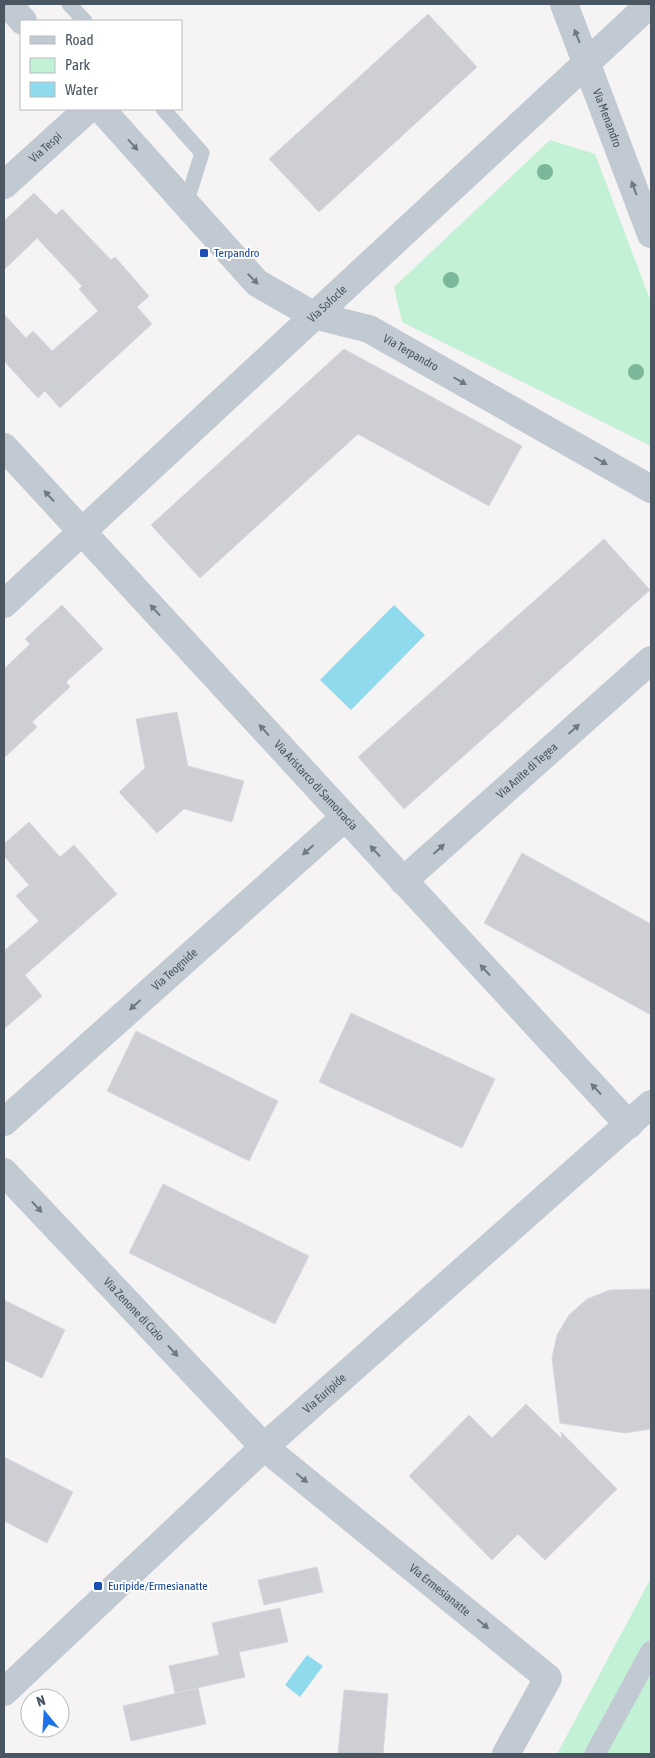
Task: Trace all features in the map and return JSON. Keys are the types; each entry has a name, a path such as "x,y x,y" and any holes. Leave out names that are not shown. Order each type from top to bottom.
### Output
{"street":[{"path":"8,4 22,20"},
{"name":"Via Menandro","path":"564,4 588,62 651,234"},
{"name":"Via Sofocle","path":"4,604 650,4"},
{"name":"Via Tespi","path":"4,184 87,110"},
{"name":"Via Terpandro","path":"102,110 257,283 313,315 368,329 651,489"},
{"name":"Via Aristarco di Samotracia","path":"4,446 344,818 629,1125"},
{"name":"Via Anite di Tegea","path":"403,881 651,660"},
{"name":"Via Teognide","path":"4,1122 344,818"},
{"name":"Via Euripide","path":"4,1692 264,1447 651,1104"},
{"name":"Via Zenone di Cizio","path":"4,1172 264,1447"},
{"name":"Via Ermesianatte","path":"264,1447 548,1678 506,1754"},
{"path":"595,1754 651,1651"}],"lane":[{"path":"69,4 84,20"},
{"path":"164,110 202,153 186,204"}],"green space":[{"path":"550,140 595,154 651,302 651,446 402,322 394,287"},
{"path":"651,1578 651,1754 557,1754"}],"water":[{"path":"394,605 425,635 351,710 320,680"},
{"path":"307,1655 323,1666 300,1697 285,1685"}],"building":[{"path":"428,14 477,67 319,212 269,159"},
{"path":"34,193 56,215 62,209 111,260 115,257 149,296 137,307 152,324 60,408 45,391 38,398 4,361 4,314 26,338 33,331 52,351 98,311 79,289 82,286 37,238 4,270 4,221"},
{"path":"344,349 522,446 489,506 358,434 200,578 151,525"},
{"path":"604,539 650,590 404,809 358,757"},
{"path":"62,605 103,649 66,682 70,687 32,722 37,727 4,758 4,669 30,644 25,639"},
{"path":"177,712 188,766 244,781 232,822 184,809 157,833 119,792 145,768 136,719"},
{"path":"29,822 60,857 74,845 117,894 25,975 42,996 4,1029 4,951 39,921 16,896 29,885 4,856 4,844"},
{"path":"522,853 651,924 651,1015 484,923"},
{"path":"351,1013 495,1079 462,1148 319,1082"},
{"path":"136,1031 278,1101 249,1161 107,1091"},
{"path":"163,1184 309,1256 275,1324 129,1253"},
{"path":"651,1289 651,1429 625,1433 560,1423 552,1358 557,1335 569,1315 587,1299 610,1290"},
{"path":"4,1300 65,1330 42,1378 4,1360"},
{"path":"526,1404 562,1439 561,1432 617,1489 545,1560 518,1534 492,1560 409,1476 469,1415 492,1438"},
{"path":"4,1457 73,1492 47,1543 4,1521"},
{"path":"317,1567 323,1592 264,1605 258,1580"},
{"path":"280,1608 288,1642 239,1652 245,1677 175,1693 169,1666 219,1655 212,1623"},
{"path":"198,1688 206,1724 131,1741 123,1706"},
{"path":"344,1690 388,1694 383,1754 338,1754"}],"place":[{"name":"Terpandro","path":"204,253"},
{"name":"Euripide/Ermesianatte","path":"98,1586"}]}
